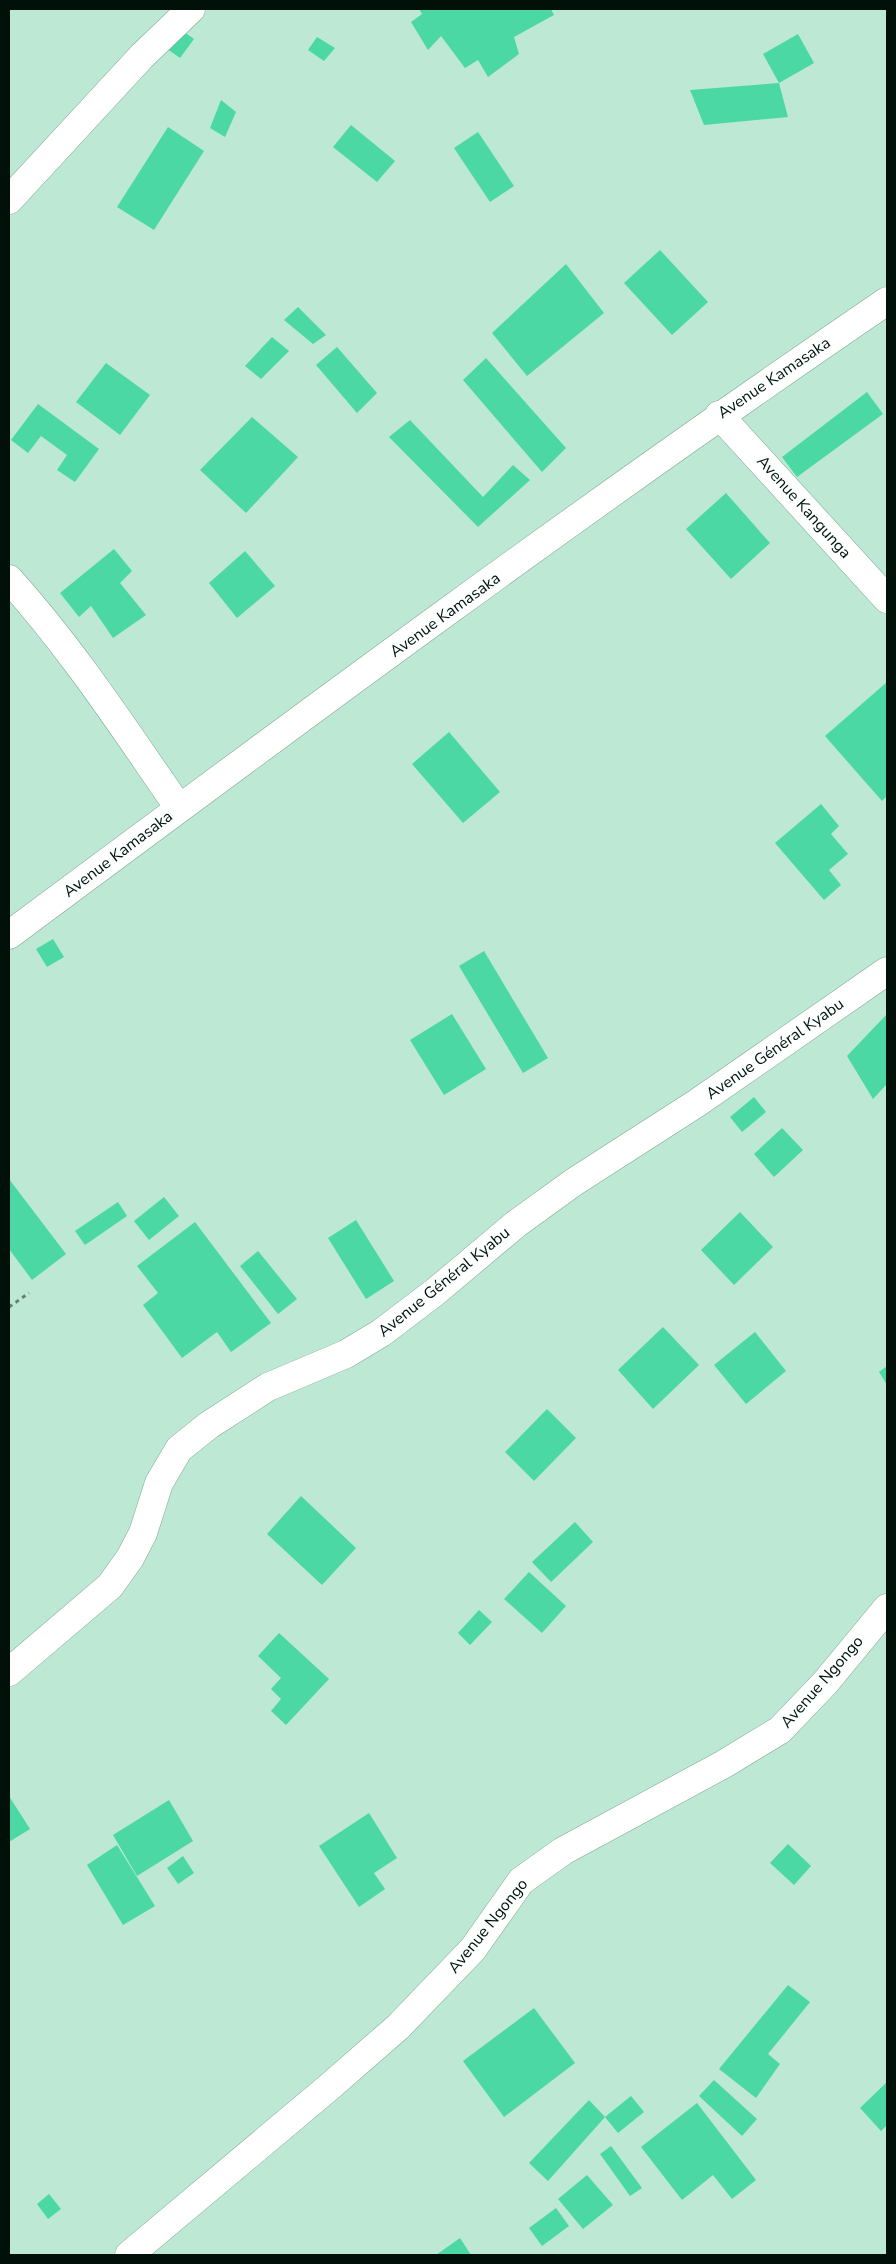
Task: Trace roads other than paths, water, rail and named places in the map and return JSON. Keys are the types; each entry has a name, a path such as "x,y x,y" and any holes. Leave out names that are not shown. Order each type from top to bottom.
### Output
{"street":[{"path":"9,200 142,56 191,9"},
{"name":"Avenue Kamasaka","path":"9,935 179,808 719,415 887,301"},
{"name":"Avenue Kangunga","path":"719,415 887,599"},
{"path":"9,579 32,605 91,681 179,808"},
{"name":"Avenue Général Kyabu","path":"9,1672 110,1586 143,1533 159,1483 179,1449 209,1425 268,1387 346,1354 381,1334 435,1292 516,1224 574,1182 697,1103 887,971"},
{"name":"Avenue Ngongo","path":"128,2255 398,2027 473,1949 521,1881 563,1851 716,1769 780,1730 825,1683 880,1614 887,1608"}]}
